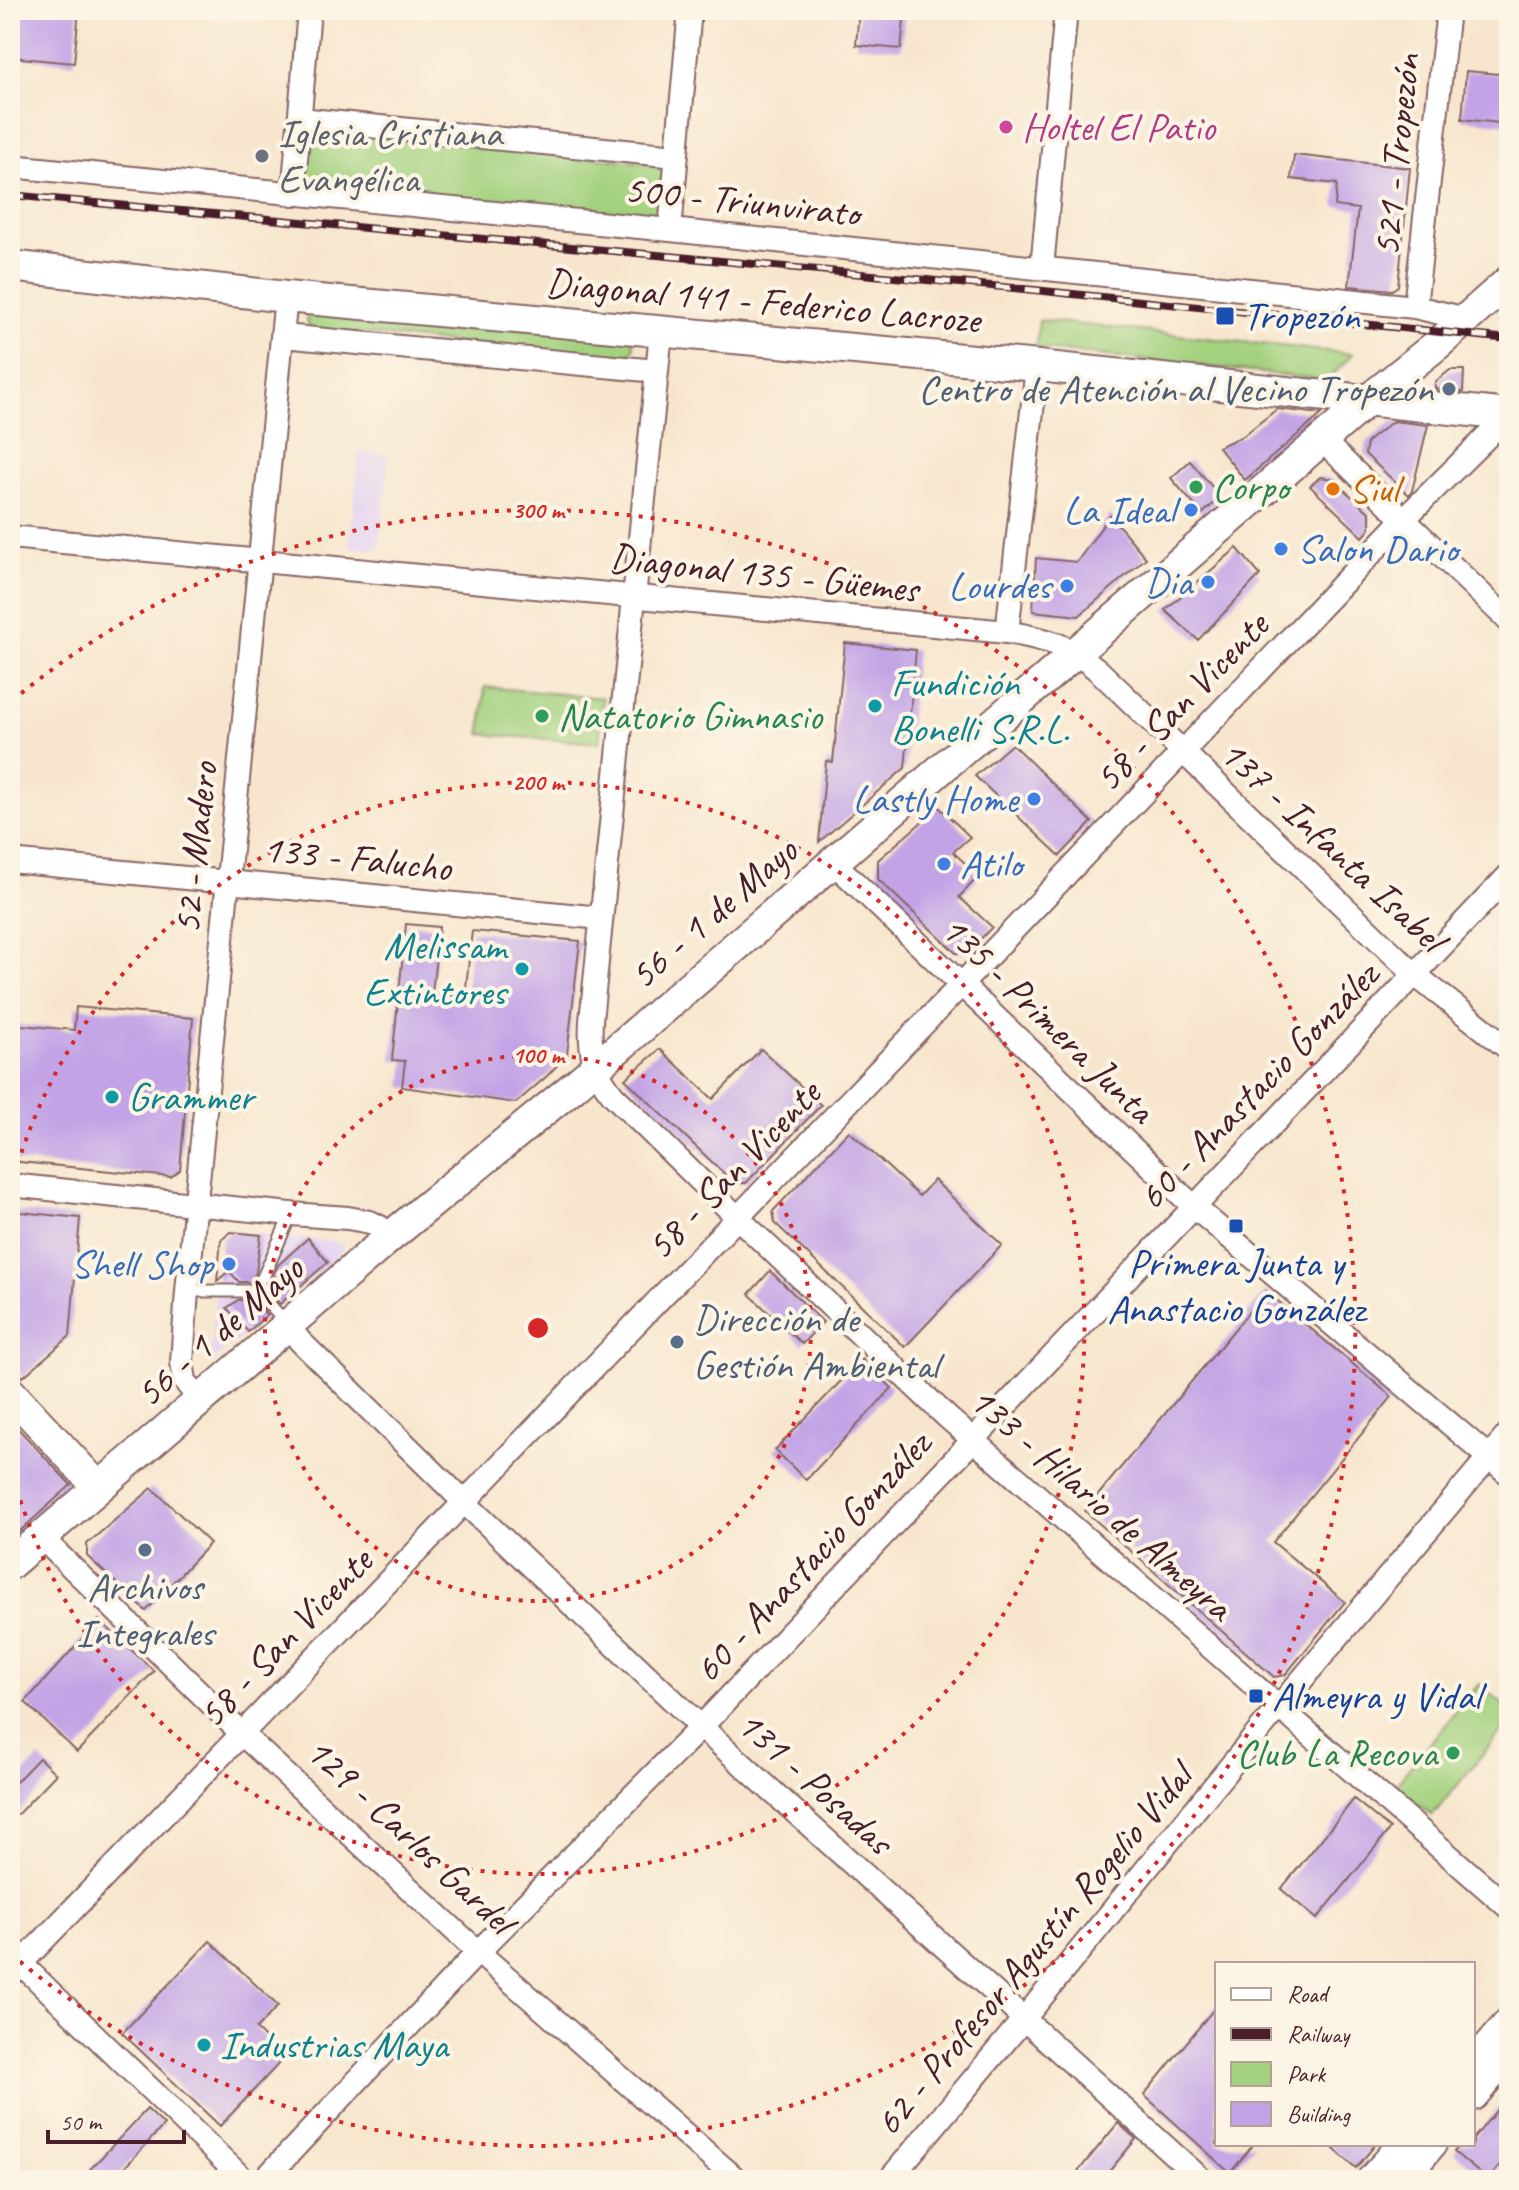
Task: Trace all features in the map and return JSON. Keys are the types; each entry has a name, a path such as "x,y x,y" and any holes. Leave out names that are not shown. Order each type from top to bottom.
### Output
{"main road":[{"name":"Diagonal 141 - Federico Lacroze","path":"10,266 286,297 1037,367 1509,415"},
{"name":"56 - 1 de Mayo","path":"10,1564 390,1237 595,1067 1509,281"},
{"path":"10,1392 98,1487"},
{"path":"1475,2062 1509,2023"},
{"path":"1475,2093 1509,2053"},
{"path":"1372,2180 1402,2146"},
{"path":"1401,2180 1429,2146"}],"street":[{"path":"293,194 309,10"},
{"path":"670,230 690,10"},
{"path":"1042,268 1066,10"},
{"name":"521 - Tropezón","path":"1415,307 1448,10"},
{"path":"299,119 676,156"},
{"name":"500 - Triunvirato","path":"10,166 1415,307 1466,319"},
{"name":"52 - Madero","path":"200,1401 185,1381 182,1362 187,1291 286,297"},
{"path":"595,1067 590,1037 661,332"},
{"name":"Diagonal 141 - Federico Lacroze","path":"283,336 657,371"},
{"path":"1007,632 1037,367"},
{"name":"58 - San Vicente","path":"14,1964 243,1735 1403,520 1509,415"},
{"path":"1322,440 1509,621"},
{"name":"Diagonal 135 - Güemes","path":"10,537 1007,632 1042,639 1077,653"},
{"name":"137 - Infanta Isabel","path":"1077,653 1414,974 1509,1049"},
{"name":"133 - Falucho","path":"10,861 601,918"},
{"name":"135 - Primera Junta","path":"833,862 1193,1206 1509,1474"},
{"name":"60 - Anastacio González","path":"264,2180 478,1952 701,1727 1509,875"},
{"name":"133 - Hilario de Almeyra","path":"595,1067 613,1095 973,1440 1509,1908"},
{"path":"10,1185 370,1222 390,1237"},
{"name":"131 - Posadas","path":"288,1326 464,1502 701,1727 1202,2180"},
{"name":"62 - Profesor Agustín Rogelio Vidal","path":"889,2180 1509,1433"},
{"name":"129 - Carlos Gardel","path":"42,1535 243,1735 478,1952 737,2180"},
{"path":"14,1964 244,2180"}],"lane":[{"path":"257,1291 291,1214"},
{"path":"187,1291 257,1291 288,1326"}],"shaded area":[{"path":"359,452 389,455 379,550 349,547"},
{"path":"231,1232 341,1243 344,1249 215,1359 210,1357 221,1240"}],"green space":[{"path":"313,130 659,164 665,181 662,213 659,218 308,187 304,177 309,134"},
{"path":"306,310 632,335 634,347 628,359 311,329"},
{"path":"1039,320 1353,354 1327,380 1036,348"},
{"name":"Natatorio Gimnasio","path":"485,687 603,698 599,743 481,734"},
{"name":"Club La Recova","path":"1479,1684 1509,1709 1509,1722 1432,1816 1396,1784"}],"building":[{"path":"10,10 79,10 74,63 10,57"},
{"path":"859,10 905,10 901,49 856,45"},
{"path":"1466,71 1509,75 1509,124 1462,119"},
{"path":"1294,155 1410,168 1398,286 1392,290 1349,286 1358,209 1335,206 1337,184 1291,179"},
{"name":"Centro de Atención al Vecino Tropezón","path":"1450,370 1464,370 1463,392 1435,389 1435,382"},
{"path":"1277,409 1322,414 1245,480 1218,447 1243,436"},
{"path":"1393,421 1428,425 1409,495 1365,454 1367,442"},
{"name":"Corpo","path":"1190,461 1221,497 1202,514 1171,478"},
{"path":"1320,477 1332,479 1370,513 1370,529 1363,537 1310,486"},
{"path":"1110,515 1146,558 1079,616 1033,611 1036,558 1077,562"},
{"path":"1237,548 1260,575 1198,640 1165,610"},
{"name":"Fundición Bonelli S.R.L.","path":"845,643 916,650 905,768 819,842 826,761 833,762"},
{"name":"Lastly Home","path":"1012,744 1092,822 1060,856 975,776"},
{"path":"939,807 970,837 953,852 979,876 959,897 992,927 968,952 956,953 878,879 878,860"},
{"path":"406,924 439,927 432,994 465,997 472,931 580,941 567,1055 516,1103 402,1087 405,1061 392,1060"},
{"name":"Grammer","path":"76,1007 193,1018 180,1170 171,1177 10,1161 10,1024 74,1030"},
{"path":"660,1049 713,1099 761,1049 821,1105 746,1183 734,1183 625,1079"},
{"path":"849,1131 919,1196 934,1180 1002,1245 905,1347 775,1223 773,1211"},
{"path":"10,1211 80,1218 70,1336 23,1377 10,1363"},
{"name":"Shell Shop","path":"231,1232 261,1235 256,1272 251,1282 239,1282 229,1271 217,1281 221,1240"},
{"path":"308,1238 328,1262 280,1304 267,1289 278,1265"},
{"path":"770,1271 823,1322 802,1344 749,1294"},
{"path":"1266,1291 1392,1397 1273,1542 1345,1602 1285,1675 1274,1677 1085,1511"},
{"path":"238,1300 253,1300 267,1315 248,1332 227,1308"},
{"path":"862,1359 892,1388 806,1480 775,1450"},
{"path":"10,1420 71,1485 10,1540"},
{"name":"Archivos Integrales","path":"152,1488 210,1543 146,1611 87,1556 87,1544"},
{"path":"99,1620 154,1671 77,1752 25,1702"},
{"path":"39,1758 56,1774 10,1822 10,1788"},
{"path":"1354,1799 1390,1829 1317,1919 1281,1889"},
{"name":"Industrias Maya","path":"210,1941 278,2006 256,2029 285,2057 220,2126 122,2033"},
{"path":"1215,2007 1215,2146 1252,2146 1230,2173 1144,2095"},
{"path":"1509,2095 1509,2155 1488,2180 1454,2152 1459,2146 1475,2146 1475,2137"},
{"path":"147,2109 164,2125 113,2180 80,2180"},
{"path":"1118,2123 1136,2139 1102,2180 1071,2180"},
{"path":"1330,2146 1374,2146 1356,2168"}],"railway":[{"path":"10,195 1034,290 1509,339"}],"place":[{"name":"Holtel El Patio","path":"1006,127"},
{"name":"Iglesia Cristiana Evangélica","path":"262,156"},
{"name":"Tropezón","path":"1225,316"},
{"name":"Centro de Atención al Vecino Tropezón","path":"1449,389"},
{"name":"Corpo","path":"1196,487"},
{"name":"Siul","path":"1333,489"},
{"name":"La Ideal","path":"1191,510"},
{"name":"Salon Dario","path":"1281,549"},
{"name":"Dia","path":"1208,582"},
{"name":"Lourdes","path":"1067,586"},
{"name":"Fundición Bonelli S.R.L.","path":"875,706"},
{"name":"Natatorio Gimnasio","path":"542,716"},
{"name":"Lastly Home","path":"1034,799"},
{"name":"Atilo","path":"944,864"},
{"name":"Melissam Extintores","path":"522,969"},
{"name":"Grammer","path":"112,1097"},
{"name":"Primera Junta y Anastacio González","path":"1236,1226"},
{"name":"Shell Shop","path":"229,1264"},
{"name":"Dirección de Gestión Ambiental","path":"677,1342"},
{"name":"Archivos Integrales","path":"145,1550"},
{"name":"Almeyra y Vidal","path":"1256,1696"},
{"name":"Club La Recova","path":"1453,1753"},
{"name":"Industrias Maya","path":"204,2045"}]}
